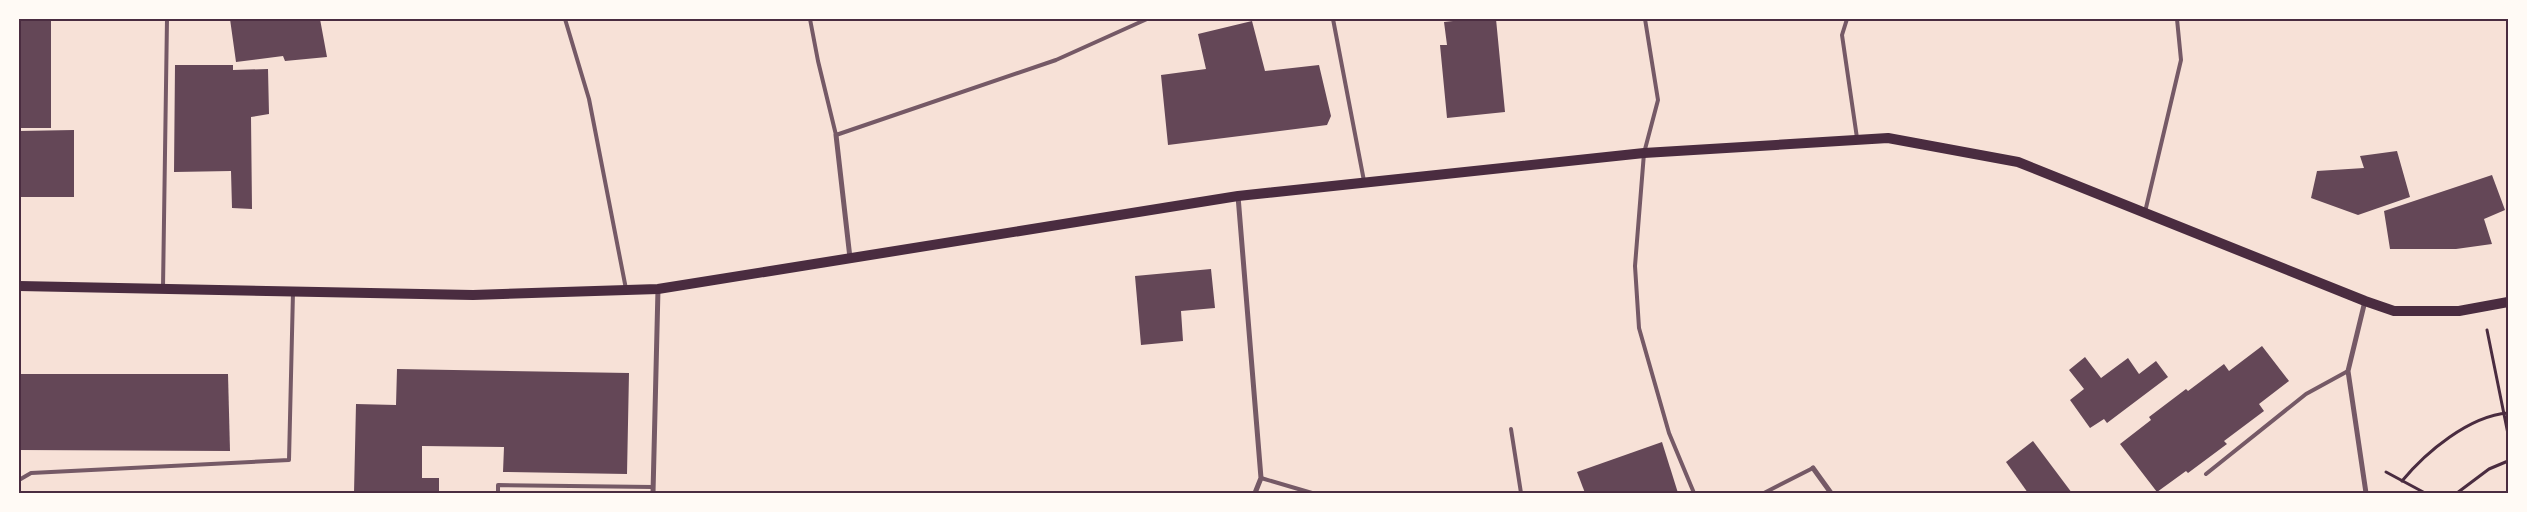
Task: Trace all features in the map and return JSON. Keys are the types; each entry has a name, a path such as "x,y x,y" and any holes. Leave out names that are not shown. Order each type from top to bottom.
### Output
{"main road":[{"path":"19,286 473,296 627,292 658,289 850,259 1238,196 1644,153 1888,138 2018,162 2364,301 2394,310 2459,311 2508,302"}],"street":[{"path":"836,135 850,259"},
{"path":"1238,196 1261,478 1255,493"},
{"path":"653,493 658,289"},
{"path":"2364,301 2348,371 2366,493"},
{"path":"1812,468 1831,493"}],"lane":[{"path":"163,288 167,19"},
{"path":"566,19 589,99 627,292"},
{"path":"810,19 836,135 1056,60 1147,19"},
{"path":"1333,19 1365,183"},
{"path":"1645,19 1658,100 1644,153 1635,266 1639,328 1669,433 1694,493"},
{"path":"1847,19 1842,35 1857,140"},
{"path":"2145,212 2180,60 2177,19"},
{"path":"19,480 31,473 289,460 293,292"},
{"path":"2206,474 2306,394 2348,371"},
{"path":"1511,429 1521,493"},
{"path":"1764,493 1812,468"},
{"path":"1261,478 1312,493"},
{"path":"498,493 498,485 653,487"}],"path":[{"path":"2483,307 2506,413 2508,434"},
{"path":"2402,481 2419,460 2452,436 2475,424 2506,413"},
{"path":"2361,459 2425,493"},
{"path":"2457,493 2489,469 2508,461"}],"building":[{"path":"19,19 51,19 51,128 19,128"},
{"path":"230,19 320,19 327,57 285,61 283,56 236,62"},
{"path":"1496,19 1505,112 1447,118 1440,45 1447,45 1444,22"},
{"path":"1252,21 1265,71 1319,65 1331,116 1327,125 1168,145 1161,75 1206,69 1198,34"},
{"path":"175,65 233,65 233,70 268,69 269,114 251,117 252,209 232,208 231,171 174,172"},
{"path":"74,130 74,197 19,197 19,131"},
{"path":"2397,151 2410,197 2358,215 2311,198 2317,171 2364,168 2360,156"},
{"path":"2492,175 2505,210 2484,219 2492,244 2456,249 2390,249 2384,211"},
{"path":"1211,269 1215,308 1181,311 1183,341 1141,345 1135,276"},
{"path":"2262,346 2289,381 2259,404 2264,411 2224,441 2227,444 2188,473 2186,471 2157,492 2120,444 2151,420 2149,417 2186,389 2188,391 2224,364 2229,371"},
{"path":"2085,357 2101,378 2128,358 2139,374 2156,361 2168,377 2107,423 2104,419 2090,428 2070,400 2084,389 2069,370"},
{"path":"397,369 629,373 627,474 503,472 504,447 422,446 422,478 439,478 439,493 354,493 356,404 396,405"},
{"path":"19,374 228,374 230,451 19,450"},
{"path":"2033,441 2072,493 2028,493 2006,462"},
{"path":"1662,442 1678,493 1585,493 1577,472"}]}
